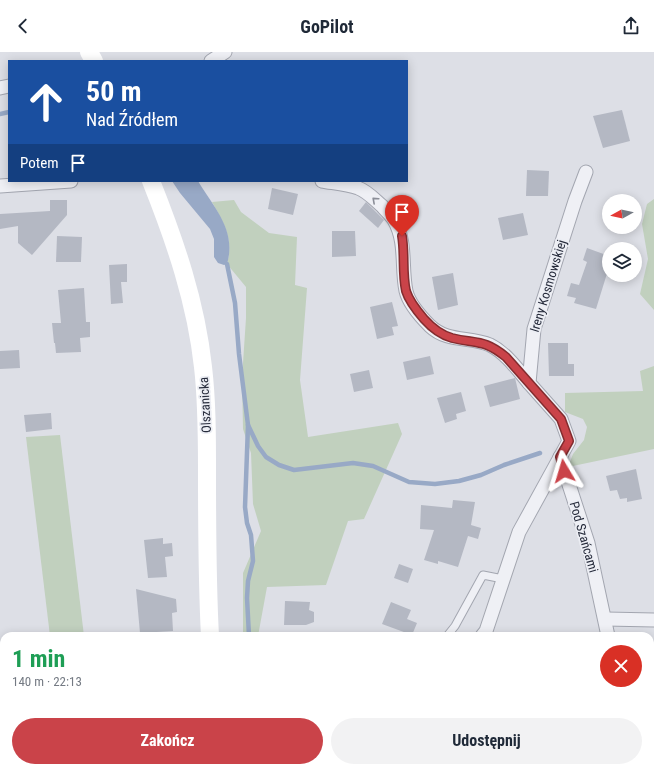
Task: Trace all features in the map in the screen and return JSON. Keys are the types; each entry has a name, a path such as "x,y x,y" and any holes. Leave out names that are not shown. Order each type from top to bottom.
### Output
{"street":[{"path":"213,60 225,52"},
{"name":"Ireny Kosmowskiej","path":"529,383 534,329 575,201 586,172"},
{"path":"0,186 58,182"},
{"name":"Olszanicka","path":"151,182 168,223 189,291 197,327 203,367 206,405 207,584 210,632"},
{"path":"327,182 359,188 374,198 394,219 402,236 404,246 404,268 407,292 417,311 440,333 451,338 484,343 496,348 506,357 561,419 569,441 519,532 485,632"},
{"name":"Pod Szańcami","path":"560,457 588,543 606,619 608,632"},
{"path":"606,619 654,620"}],"lane":[{"path":"451,632 483,575 504,579"}],"green space":[{"path":"654,199 654,310 640,294 648,259 642,224 647,204"},
{"path":"234,200 241,212 269,233 297,237 295,285 307,288 300,380 308,437 398,423 402,434 364,519 348,521 326,585 267,587 259,632 243,632 243,573 261,531 253,504 251,453 243,429 242,378 246,318 246,287 227,264 229,247 227,232 212,202"},
{"path":"654,366 654,449 568,467 573,454 584,440 587,427 583,419 565,412 565,393 643,391 640,371"},
{"path":"60,435 84,632 50,632 26,437"}],"water":[{"path":"173,182 199,182 217,210 226,230 229,240 227,264 224,265 218,263 214,257 214,239 210,229"}],"building":[{"path":"622,110 630,141 603,148 593,116"},
{"path":"527,170 549,171 548,196 526,196"},
{"path":"272,188 298,194 293,215 268,209"},
{"path":"50,200 67,200 67,215 32,255 18,243 18,226 0,229 0,214 50,211"},
{"path":"366,202 384,220 378,228 359,211"},
{"path":"523,213 528,235 503,240 498,218"},
{"path":"332,231 355,231 356,256 332,257"},
{"path":"57,236 82,237 81,262 56,262"},
{"path":"587,248 602,253 602,282 604,282 596,309 574,303 576,298 567,296 571,283 579,285 587,262 583,260"},
{"path":"127,264 127,282 121,282 123,303 111,304 109,265"},
{"path":"453,273 458,305 438,310 432,277"},
{"path":"84,288 86,322 90,322 90,337 80,338 81,352 56,353 52,323 61,323 58,290"},
{"path":"392,302 398,326 392,327 394,335 377,339 370,307"},
{"path":"548,343 568,343 568,364 574,364 574,376 549,376"},
{"path":"19,350 20,368 0,369 0,351"},
{"path":"430,356 434,374 407,380 403,362"},
{"path":"369,370 373,388 354,392 350,374"},
{"path":"515,378 520,399 490,407 484,386"},
{"path":"461,392 466,411 456,414 457,419 445,423 437,398"},
{"path":"51,413 52,429 26,432 24,415"},
{"path":"636,469 642,499 627,502 627,498 620,499 617,490 610,491 606,476"},
{"path":"453,500 475,502 471,525 481,528 478,539 468,536 458,567 438,561 438,564 424,560 434,530 420,529 421,505 452,508"},
{"path":"163,538 163,544 172,543 173,556 165,557 167,577 148,578 144,540"},
{"path":"399,564 413,569 408,583 394,578"},
{"path":"136,589 176,599 177,612 172,613 173,631 140,632"},
{"path":"285,601 310,602 309,610 314,612 314,622 306,625 284,625"},
{"path":"391,602 411,610 407,619 417,623 413,632 404,632 382,624"}],"waterway":[{"path":"0,114 8,112"},
{"path":"227,264 235,303 239,354 248,425 245,507 247,523 251,535 253,561 248,581 247,598 249,632"},
{"path":"248,425 258,446 266,457 279,465 294,470 353,463 373,466 409,482 435,484 459,481 481,475 504,465 540,453"}],"route":[{"path":"402,236 407,292 417,311 440,333 451,338 479,342 488,345 496,348 506,357 561,419 569,441 560,457 564,471"}]}
